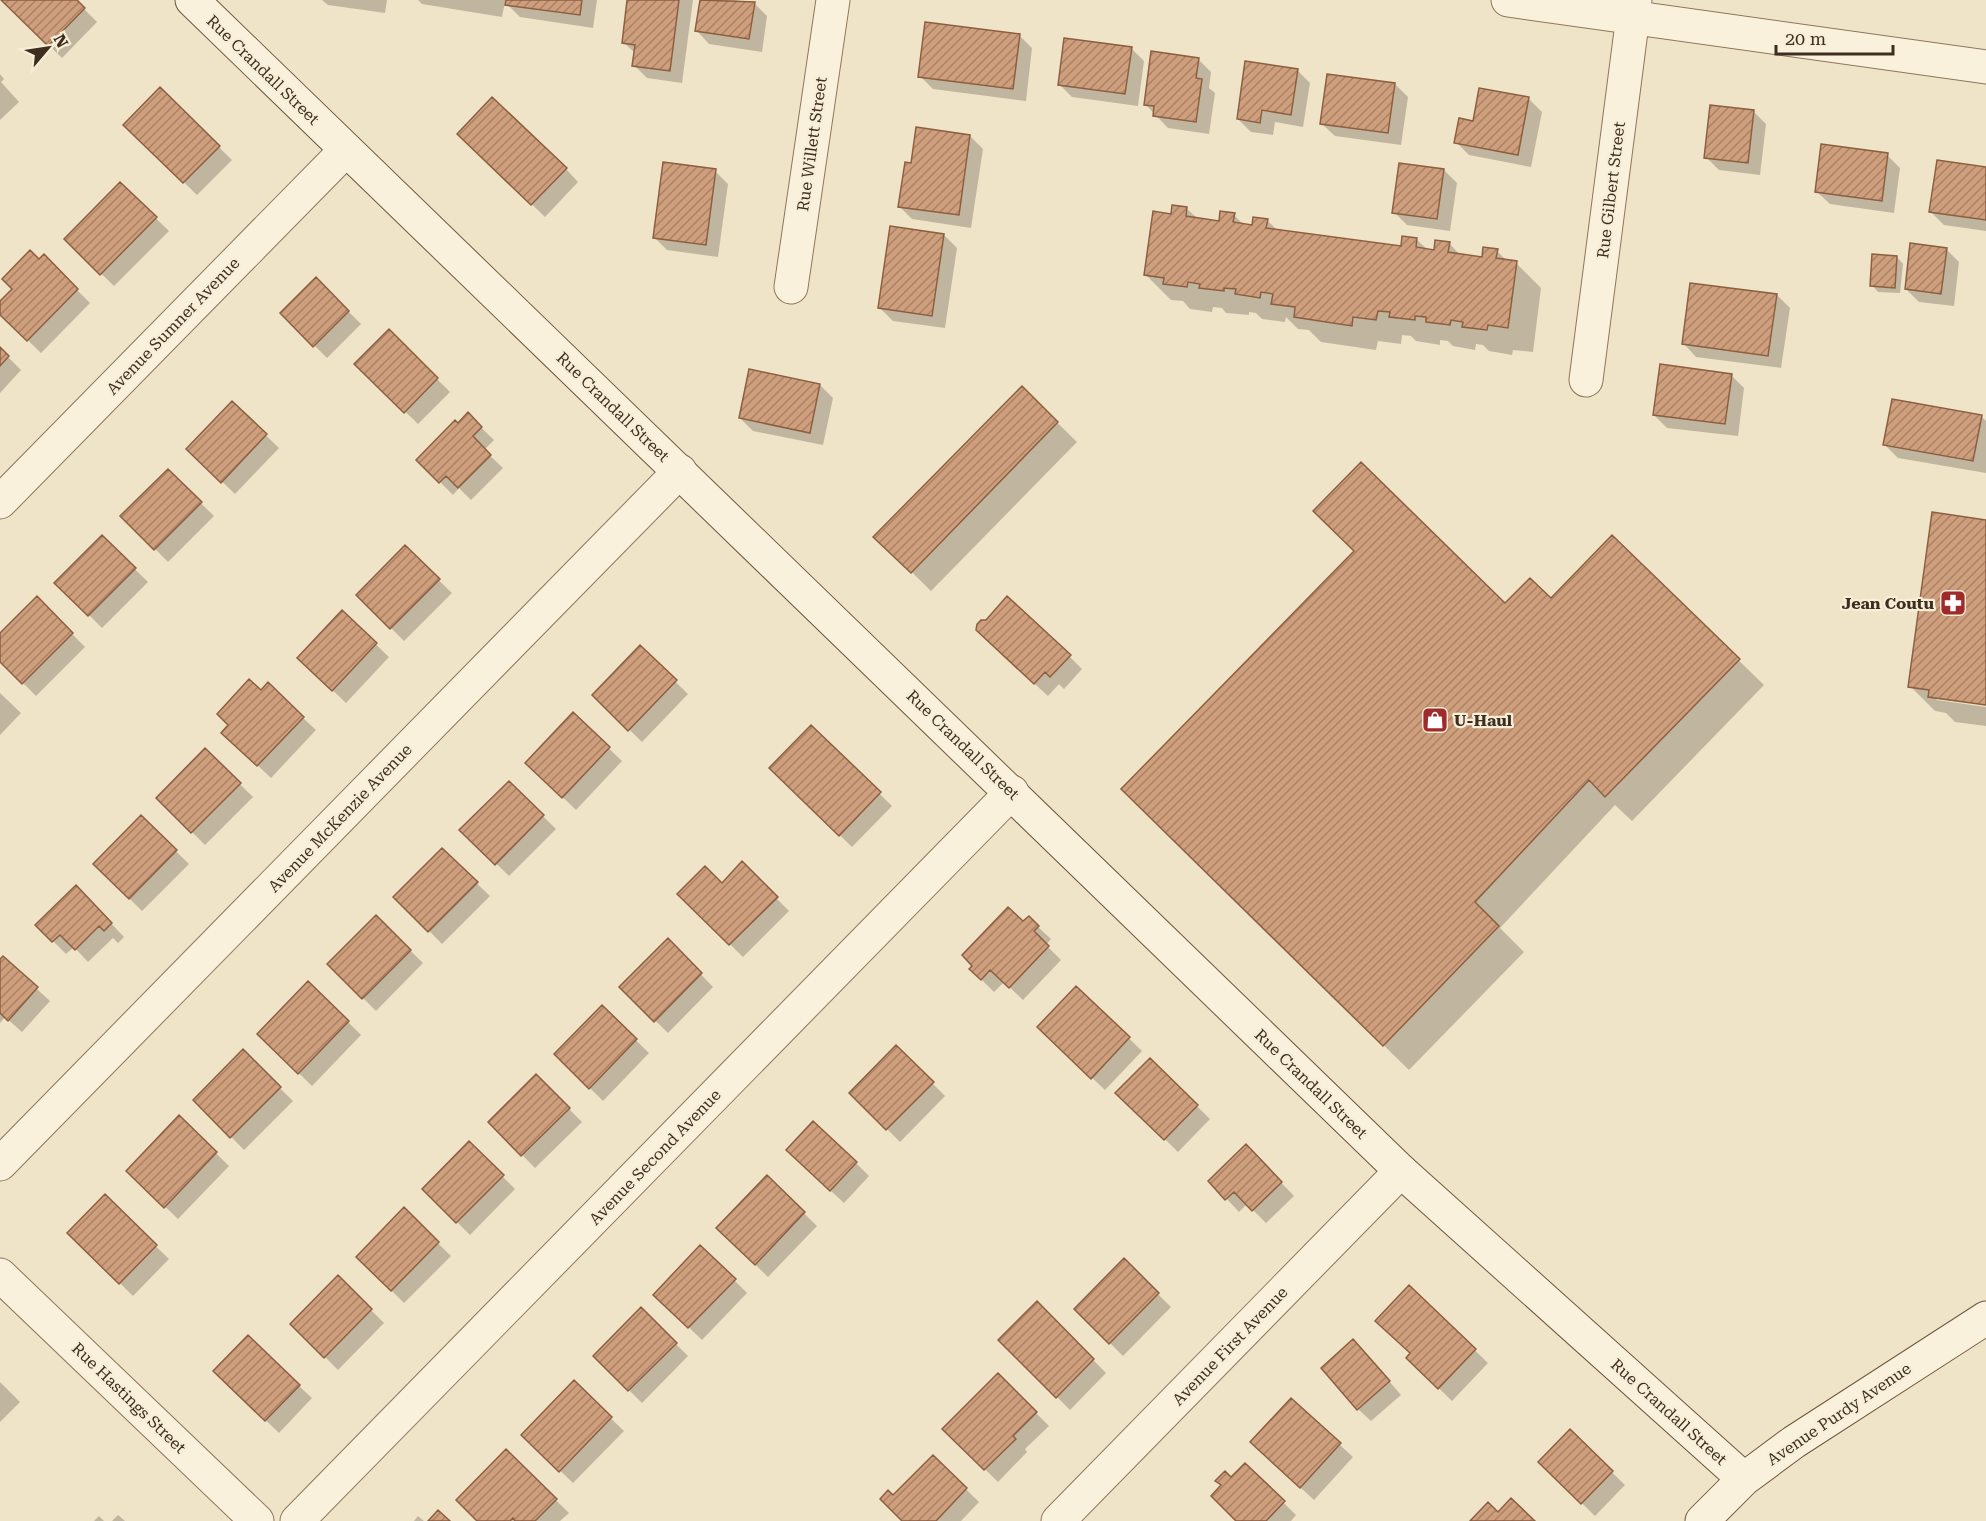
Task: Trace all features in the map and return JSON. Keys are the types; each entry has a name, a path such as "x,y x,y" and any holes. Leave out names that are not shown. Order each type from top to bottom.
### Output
{"street":[{"name":"Rue Crandall Street","path":"192,0 1401,1171 1744,1479"},
{"name":"Rue Willett Street","path":"791,287 833,0"},
{"path":"1508,0 1634,8 1986,67"},
{"name":"Rue Gilbert Street","path":"1586,380 1634,8"},
{"name":"Avenue Sumner Avenue","path":"0,502 346,150"},
{"name":"Avenue McKenzie Avenue","path":"0,1164 680,471"},
{"name":"Avenue Second Avenue","path":"297,1521 1012,792"},
{"name":"Avenue First Avenue","path":"1058,1521 1401,1171"},
{"name":"Rue Hastings Street","path":"0,1275 257,1521"},
{"name":"Avenue Purdy Avenue","path":"1702,1521 1744,1479 1794,1442 1986,1318"}],"building":[{"path":"1,0 77,0 85,8 48,46"},
{"path":"506,0 582,0 580,15 505,5"},
{"path":"627,0 679,0 670,71 632,66 635,45 622,43"},
{"path":"700,0 755,2 749,39 695,31"},
{"path":"925,22 1020,34 1013,89 918,77"},
{"path":"1064,38 1132,47 1125,94 1058,85"},
{"path":"1151,51 1199,58 1196,78 1202,79 1196,122 1153,116 1154,106 1144,105"},
{"path":"1245,61 1298,69 1291,115 1262,110 1260,123 1237,119"},
{"path":"1327,74 1395,83 1388,133 1320,124"},
{"path":"160,87 220,146 183,183 123,125"},
{"path":"1479,88 1529,97 1518,155 1454,143 1459,118 1473,121"},
{"path":"492,97 567,168 531,205 457,134"},
{"path":"1710,105 1754,110 1748,163 1704,158"},
{"path":"916,127 970,135 959,215 898,207 905,162 911,163"},
{"path":"1821,144 1888,153 1882,201 1815,192"},
{"path":"1937,160 1986,167 1986,220 1929,212"},
{"path":"663,162 716,169 706,245 653,238"},
{"path":"1399,163 1444,169 1437,219 1392,213"},
{"path":"120,182 157,217 100,275 64,239"},
{"path":"1172,205 1187,207 1186,216 1219,221 1220,211 1235,213 1233,222 1252,225 1253,217 1268,219 1266,228 1401,246 1402,236 1417,238 1416,247 1434,250 1435,240 1450,242 1448,252 1482,257 1483,247 1498,249 1496,258 1517,261 1508,328 1488,325 1487,330 1462,327 1463,322 1451,320 1450,325 1426,322 1426,317 1415,316 1415,320 1389,317 1390,312 1378,311 1376,320 1353,317 1352,326 1294,317 1295,307 1271,304 1273,294 1261,292 1260,298 1235,294 1236,289 1224,288 1224,291 1199,288 1200,284 1188,282 1187,287 1163,284 1164,278 1144,275 1153,211 1171,214"},
{"path":"890,226 944,234 932,316 878,308"},
{"path":"1910,243 1947,248 1941,294 1905,289"},
{"path":"30,250 39,259 44,254 78,289 27,341 0,315 0,301 12,289 2,279"},
{"path":"1872,254 1897,256 1895,288 1870,286"},
{"path":"316,277 349,311 313,347 280,313"},
{"path":"1690,283 1777,294 1768,356 1682,344"},
{"path":"389,329 438,378 404,413 354,364"},
{"path":"0,347 9,356 0,366"},
{"path":"1660,364 1732,374 1725,424 1653,415"},
{"path":"749,369 820,384 810,433 739,418"},
{"path":"1022,386 1058,422 911,573 873,537"},
{"path":"1892,399 1982,415 1973,461 1883,445"},
{"path":"232,401 267,434 221,483 186,449"},
{"path":"468,412 482,427 473,436 491,455 458,488 446,476 439,483 416,460 455,420 458,423"},
{"name":"U-Haul","path":"1361,462 1505,603 1530,578 1551,598 1612,535 1740,659 1605,797 1589,780 1475,902 1499,926 1383,1046 1121,789 1354,551 1313,511"},
{"path":"168,469 202,502 154,550 120,516"},
{"name":"Jean Coutu","path":"1932,512 1986,520 1986,705 1928,697 1929,690 1908,687"},
{"path":"102,535 136,568 88,616 54,583"},
{"path":"405,545 440,579 390,629 356,595"},
{"path":"37,596 73,633 22,684 0,662 0,633"},
{"path":"1007,596 1071,655 1050,677 1045,672 1034,684 976,630 977,624 981,620 986,620"},
{"path":"342,610 377,643 332,691 297,658"},
{"path":"640,645 677,680 628,731 592,695"},
{"path":"249,679 261,690 268,682 304,717 257,766 221,733 228,725 217,714"},
{"path":"573,712 610,747 562,798 525,763"},
{"path":"811,725 881,792 839,836 769,768"},
{"path":"205,748 241,783 191,833 156,798"},
{"path":"509,781 544,815 495,865 459,830"},
{"path":"141,815 177,850 129,899 93,864"},
{"path":"442,848 478,882 428,932 393,897"},
{"path":"742,861 778,897 729,945 677,894 705,866 722,883"},
{"path":"76,885 112,923 104,931 99,926 75,950 60,935 52,942 35,925"},
{"path":"1008,907 1023,921 1029,916 1039,926 1034,931 1049,946 1009,988 990,970 981,980 969,969 972,966 962,955"},
{"path":"376,915 411,950 362,999 327,964"},
{"path":"668,938 702,973 654,1022 619,987"},
{"path":"3,956 38,987 8,1021 0,1013 0,959"},
{"path":"308,981 349,1021 298,1074 257,1034"},
{"path":"1076,986 1130,1037 1091,1079 1037,1027"},
{"path":"602,1005 637,1039 589,1089 554,1054"},
{"path":"896,1045 934,1082 886,1130 849,1093"},
{"path":"243,1049 281,1087 230,1138 193,1100"},
{"path":"1150,1058 1198,1105 1164,1140 1115,1093"},
{"path":"536,1074 570,1108 521,1156 488,1122"},
{"path":"179,1115 217,1152 164,1208 126,1171"},
{"path":"813,1121 857,1162 830,1191 786,1150"},
{"path":"469,1141 504,1175 456,1223 422,1189"},
{"path":"1246,1144 1282,1182 1252,1211 1234,1192 1225,1200 1208,1181"},
{"path":"767,1175 805,1212 755,1265 716,1228"},
{"path":"105,1194 157,1245 119,1284 67,1233"},
{"path":"404,1207 439,1242 391,1291 356,1257"},
{"path":"700,1245 736,1279 688,1328 653,1295"},
{"path":"1124,1258 1159,1293 1109,1344 1074,1309"},
{"path":"338,1275 372,1309 324,1358 290,1324"},
{"path":"1409,1285 1476,1349 1438,1389 1406,1358 1410,1353 1375,1321"},
{"path":"1037,1301 1094,1359 1056,1398 998,1340"},
{"path":"641,1307 677,1343 628,1391 593,1356"},
{"path":"248,1335 300,1385 265,1421 213,1371"},
{"path":"1353,1339 1390,1381 1357,1410 1321,1368"},
{"path":"998,1373 1037,1412 1013,1436 1016,1439 984,1470 942,1429"},
{"path":"574,1380 612,1417 559,1472 521,1435"},
{"path":"1291,1398 1341,1443 1300,1488 1250,1442"},
{"path":"1570,1429 1613,1471 1581,1504 1538,1462"},
{"path":"506,1449 557,1499 535,1521 515,1521 513,1518 510,1521 477,1521 456,1500"},
{"path":"933,1455 967,1488 936,1521 902,1521 880,1499 888,1490 893,1495"},
{"path":"1245,1463 1285,1501 1266,1521 1236,1521 1211,1496 1221,1485 1215,1481 1225,1471 1231,1477"},
{"path":"1511,1498 1535,1521 1470,1521 1488,1502 1498,1512"},
{"path":"438,1510 450,1521 428,1521"}],"place":[{"name":"Jean Coutu","path":"1953,603"},
{"name":"U-Haul","path":"1435,720"}]}
